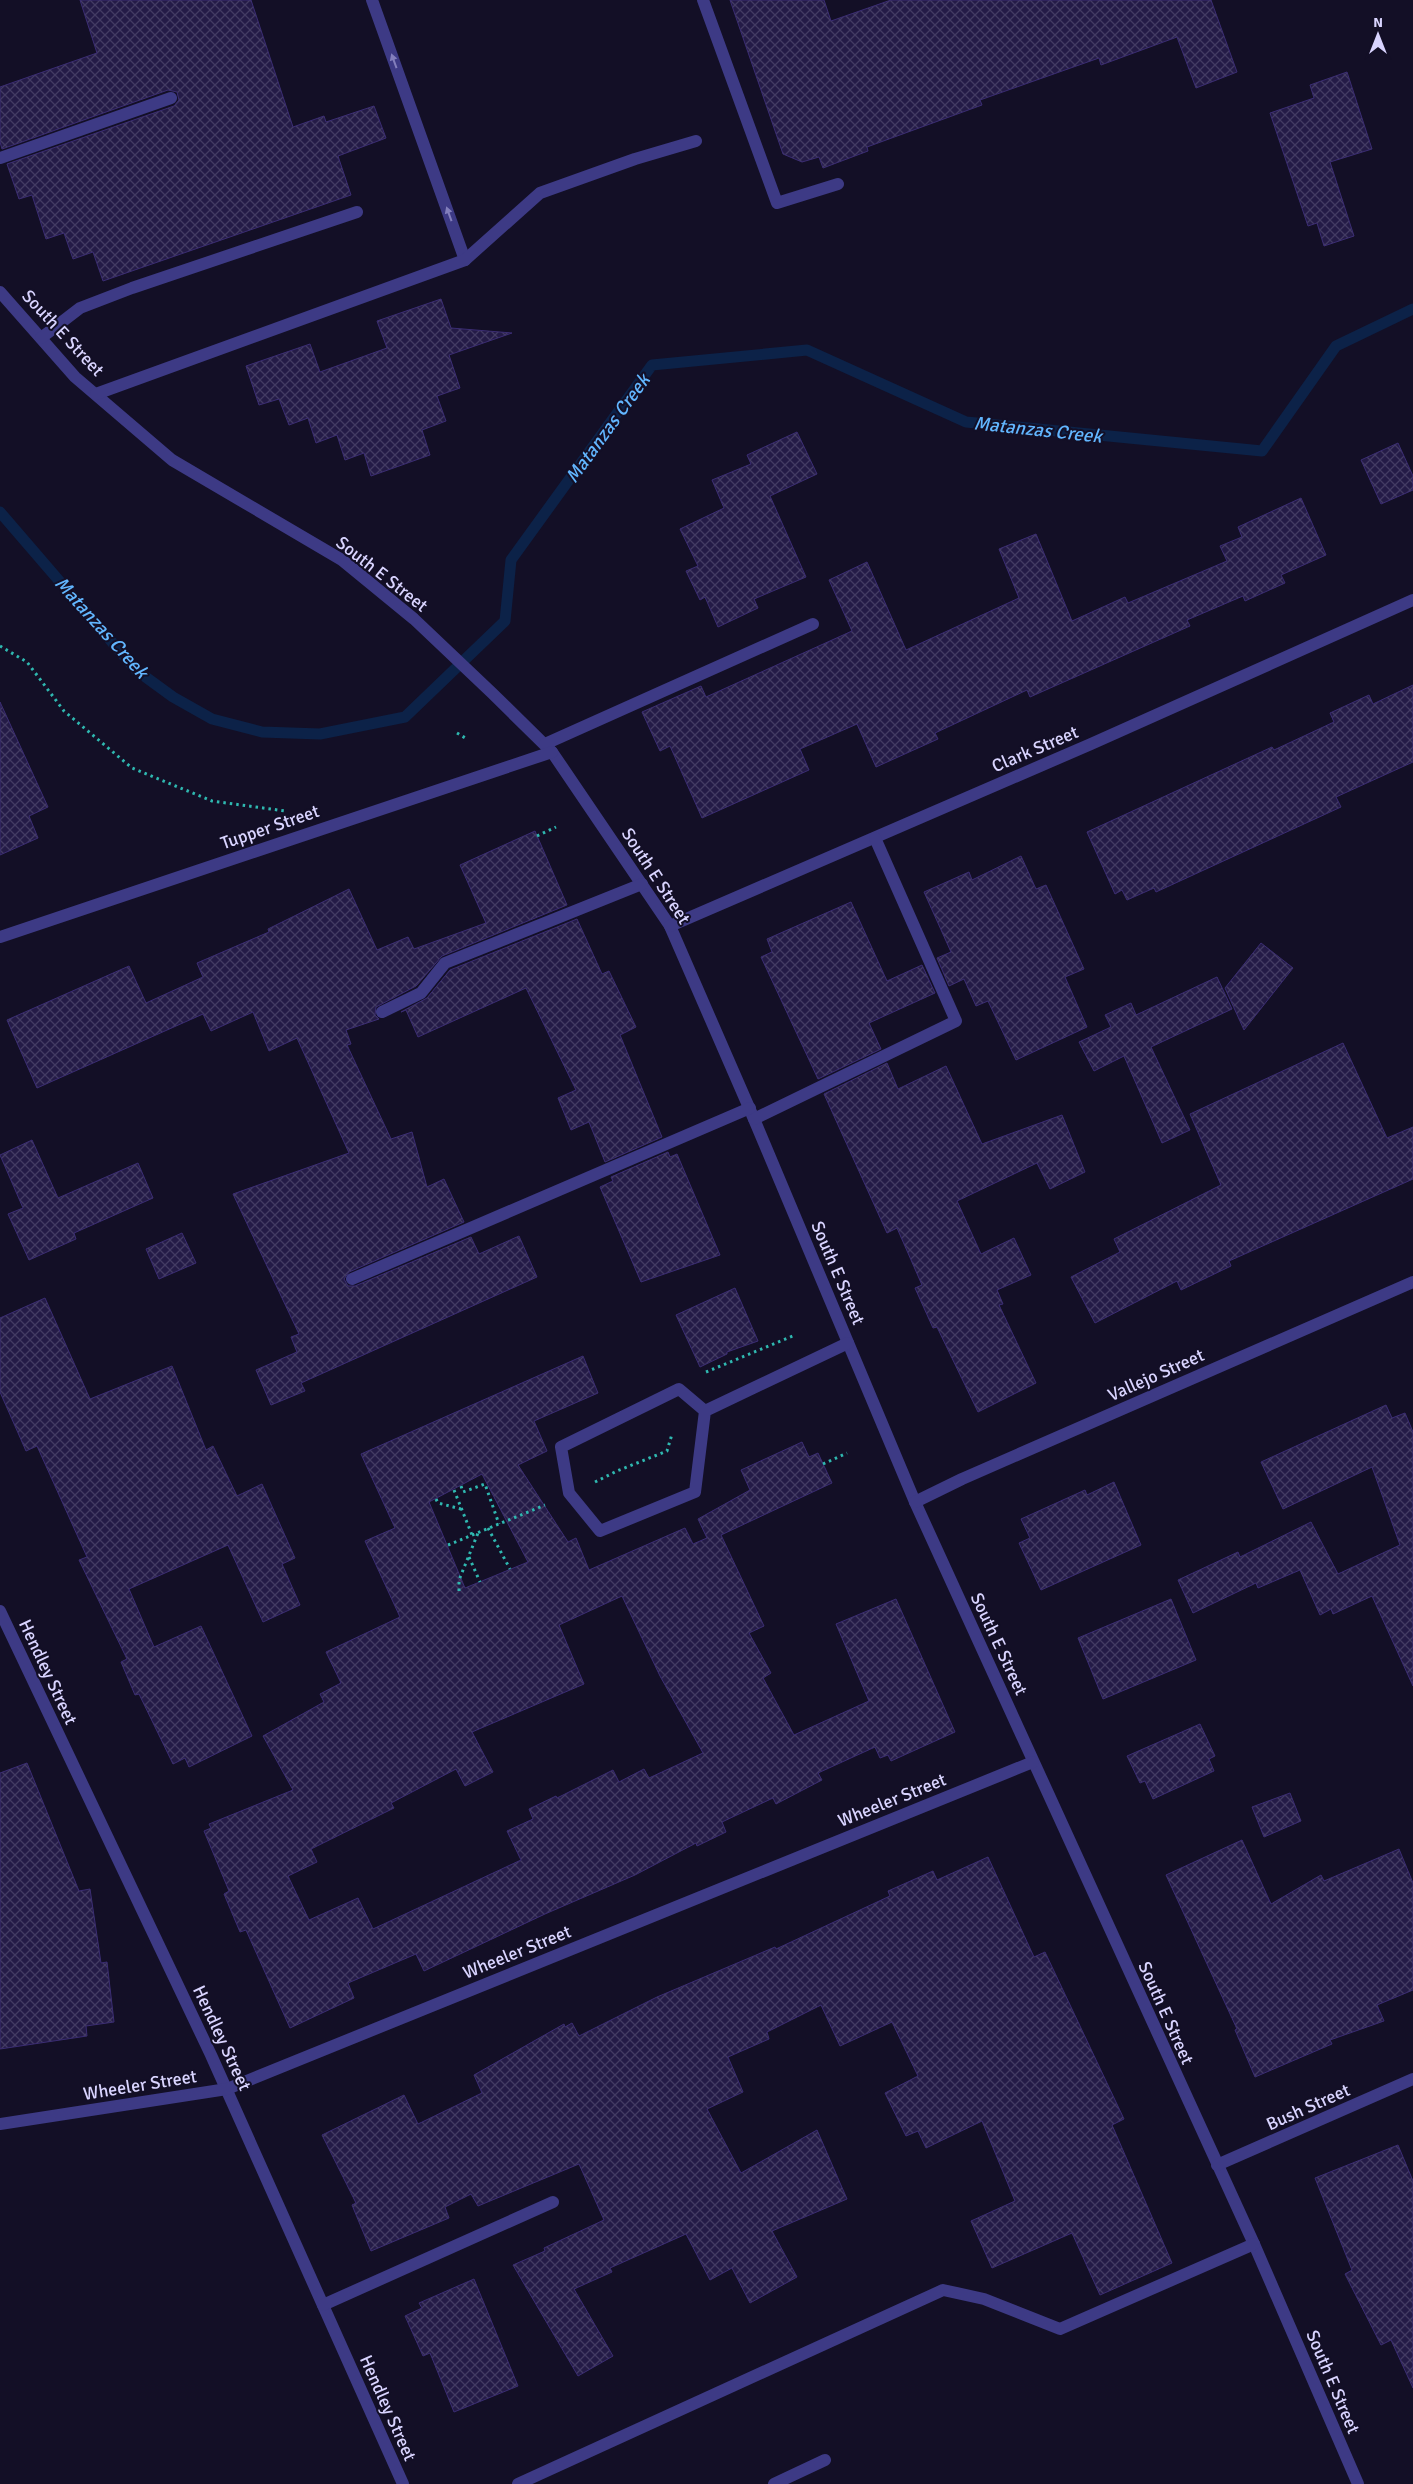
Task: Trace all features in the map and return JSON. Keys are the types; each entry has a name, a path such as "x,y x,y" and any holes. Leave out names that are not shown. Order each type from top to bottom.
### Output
{"street":[{"path":"372,0 466,260"},
{"path":"703,0 777,203 838,184"},
{"path":"0,158 171,98"},
{"path":"96,394 466,260 540,193 634,158 696,141"},
{"path":"41,338 80,308 132,288 357,212"},
{"name":"South E Street","path":"0,292 75,377 172,460 342,560 414,620 492,693 548,748 670,926 752,1113 915,1502 1216,2165 1254,2244 1353,2482"},
{"name":"Clark Street","path":"670,926 875,838 1413,600"},
{"name":"Tupper Street","path":"0,937 548,748 813,624"},
{"path":"352,1279 752,1113 956,1021 875,838"},
{"path":"382,1012 421,993 445,963 642,884"},
{"name":"Vallejo Street","path":"915,1502 962,1478 1413,1282"},
{"path":"705,1411 848,1343"},
{"path":"679,1389 705,1411 695,1492 600,1531 569,1494 561,1448 679,1389"},
{"name":"Hendley Street","path":"0,1611 227,2089 403,2484"},
{"name":"Wheeler Street","path":"0,2124 227,2089 1033,1762"},
{"name":"Bush Street","path":"1216,2165 1413,2080"},
{"path":"323,2305 553,2202"},
{"path":"518,2484 943,2290 984,2300 1060,2329 1254,2244"},
{"path":"774,2484 826,2460"}],"path":[{"path":"0,646 26,662 64,711 132,768 212,801 285,811"},
{"path":"457,733 467,739"},
{"path":"537,836 556,827"},
{"path":"706,1372 795,1335"},
{"path":"590,1484 667,1451 671,1445 674,1427"},
{"path":"823,1464 847,1453"},
{"path":"461,1486 463,1492 485,1484 498,1524"},
{"path":"454,1490 472,1535"},
{"path":"436,1499 438,1503 462,1510"},
{"path":"448,1545 547,1504"},
{"path":"488,1528 510,1569"},
{"path":"459,1591 459,1580 478,1532"},
{"path":"469,1556 480,1582"}],"building":[{"path":"80,0 251,0 293,127 324,116 326,122 374,106 386,138 338,156 351,195 103,281 93,252 73,259 64,233 46,239 32,195 19,199 7,164 174,106 179,100 177,92 168,90 2,149 0,142 0,87 97,53"},
{"path":"730,0 824,0 831,21 891,0 1211,0 1237,72 1196,88 1177,37 1101,65 1099,58 980,100 982,105 867,147 868,151 823,168 819,157 802,162 783,154"},
{"path":"1347,72 1372,149 1330,162 1354,236 1324,246 1317,223 1308,226 1270,113 1314,98 1310,85"},
{"path":"441,299 451,328 512,333 449,355 460,388 437,396 446,421 422,430 430,455 371,476 364,453 345,460 337,435 316,443 308,418 289,425 279,399 259,405 246,366 310,344 320,372 387,348 377,321"},
{"path":"797,432 817,474 770,496 806,577 754,599 758,608 718,627 705,597 700,600 686,571 698,566 680,529 724,508 712,480 751,464 747,455"},
{"path":"1398,443 1413,476 1413,490 1381,504 1361,460"},
{"path":"1301,498 1326,555 1281,575 1285,583 1245,601 1243,596 1187,620 1190,626 1030,697 1027,690 935,733 938,739 876,767 857,724 800,749 809,770 702,818 670,746 660,751 642,712 701,686 706,697 852,631 829,580 867,562 906,650 1019,598 999,549 1036,534 1072,621 1125,597 1128,603 1227,561 1220,546 1242,537 1238,527"},
{"path":"1413,685 1413,762 1336,797 1341,807 1156,892 1154,888 1127,900 1122,890 1115,894 1087,832 1272,747 1274,750 1334,722 1330,713 1369,695 1373,704"},
{"path":"0,702 48,807 29,816 38,838 0,855"},
{"path":"535,831 567,905 442,956 416,986 376,1007 375,1015 379,1019 346,1030 351,1044 347,1045 391,1139 412,1132 427,1187 444,1179 464,1222 349,1272 344,1279 348,1286 355,1286 471,1237 479,1254 519,1236 537,1277 301,1383 305,1391 271,1405 256,1370 297,1352 291,1337 299,1334 233,1194 349,1153 297,1038 269,1051 253,1012 211,1031 203,1014 37,1088 7,1020 129,966 146,1003 203,977 197,963 269,932 268,929 349,889 377,950 408,937 414,949 486,923 460,865"},
{"path":"1021,856 1036,889 1046,885 1084,969 1065,977 1087,1027 1016,1060 988,1001 976,1006 964,979 949,986 937,958 951,952 924,892 969,872 972,880"},
{"path":"851,902 887,981 922,965 935,993 869,1023 881,1049 818,1079 761,957 772,952 767,939"},
{"path":"577,919 602,974 609,971 636,1027 620,1035 662,1137 605,1162 589,1122 571,1130 558,1098 576,1090 526,988 418,1037 406,1010 401,1012 427,998 450,970"},
{"path":"1261,943 1293,968 1244,1030 1225,988"},
{"path":"1217,977 1232,1009 1151,1047 1190,1130 1162,1143 1124,1056 1094,1071 1079,1042 1111,1027 1105,1015 1131,1003 1136,1015"},
{"path":"1343,1043 1387,1138 1413,1127 1413,1179 1229,1261 1231,1266 1181,1290 1177,1281 1095,1323 1071,1277 1120,1252 1114,1239 1221,1185 1190,1114"},
{"path":"887,1063 898,1089 946,1066 982,1144 1062,1115 1085,1172 1050,1189 1037,1163 957,1201 981,1254 1014,1238 1031,1275 997,1290 1003,1304 999,1305 1036,1383 978,1412 937,1327 933,1328 915,1288 922,1285 897,1228 887,1233 824,1094"},
{"path":"32,1140 58,1198 138,1163 153,1198 74,1233 76,1239 29,1260 8,1214 23,1208 0,1155"},
{"path":"668,1152 670,1157 677,1154 720,1255 641,1282 600,1187 613,1181 611,1177"},
{"path":"182,1233 196,1263 159,1279 146,1249"},
{"path":"735,1288 758,1341 727,1352 727,1354 700,1367 676,1315"},
{"path":"45,1298 90,1399 172,1366 206,1450 213,1446 237,1496 262,1484 295,1558 282,1564 300,1605 263,1622 228,1545 129,1589 154,1647 201,1626 252,1736 189,1767 185,1758 173,1764 139,1694 135,1695 121,1662 127,1659 79,1560 87,1557 37,1446 26,1451 0,1392 0,1318"},
{"path":"583,1356 598,1393 534,1421 547,1451 518,1465 568,1542 576,1538 589,1570 685,1528 693,1544 707,1538 698,1519 750,1490 741,1470 802,1442 809,1457 818,1453 832,1483 721,1535 764,1626 749,1633 771,1673 763,1678 794,1735 869,1701 836,1624 896,1599 955,1732 891,1761 888,1755 880,1758 875,1747 818,1773 822,1780 776,1804 773,1798 722,1822 726,1832 697,1846 696,1843 635,1875 545,1914 424,1971 416,1954 348,1983 354,1998 290,2028 246,1930 240,1932 224,1894 229,1891 204,1831 211,1828 209,1824 293,1790 263,1736 324,1702 320,1694 341,1683 326,1652 400,1617 365,1541 395,1528 361,1454","holes":["482,1474 528,1562 465,1588 429,1502","622,1596 660,1676 703,1753 649,1778 644,1769 619,1782 613,1770 557,1798 556,1796 529,1809 533,1819 507,1831 521,1860 373,1929 358,1898 309,1920 288,1876 317,1862 311,1849 394,1808 391,1803 456,1769 465,1786 493,1772 472,1732 584,1684 559,1625"]},
{"path":"1386,1405 1392,1418 1405,1413 1413,1432 1413,1686 1372,1596 1333,1614 1331,1609 1320,1615 1300,1570 1258,1588 1256,1583 1193,1613 1178,1580 1238,1552 1240,1557 1311,1522 1338,1574 1400,1545 1372,1467 1283,1509 1261,1462"},
{"path":"1114,1482 1141,1545 1041,1590 1019,1543 1030,1538 1021,1519 1085,1490 1087,1495"},
{"path":"1171,1599 1196,1660 1103,1699 1078,1638"},
{"path":"1200,1724 1215,1756 1209,1759 1214,1771 1153,1799 1145,1781 1140,1783 1127,1756"},
{"path":"27,1763 79,1891 90,1889 101,1963 107,1962 114,2022 86,2026 87,2036 0,2049 0,1773"},
{"path":"1290,1793 1301,1821 1264,1837 1252,1807"},
{"path":"1242,1840 1271,1904 1321,1875 1324,1881 1399,1849 1413,1883 1413,1990 1377,2005 1384,2021 1330,2040 1332,2044 1255,2077 1235,2030 1237,2029 1166,1875"},
{"path":"988,1857 1034,1957 1045,1952 1124,2119 1112,2125 1172,2263 1100,2295 1072,2233 992,2268 971,2221 1015,2201 982,2121 926,2148 918,2131 906,2136 885,2093 918,2076 892,2022 840,2046 821,2005 767,2032 769,2039 728,2057 743,2092 707,2109 741,2173 817,2130 847,2199 772,2231 797,2277 750,2303 732,2268 710,2280 686,2234 610,2268 612,2272 574,2289 613,2356 578,2376 513,2265 545,2251 544,2248 604,2220 579,2164 478,2206 471,2194 445,2207 449,2218 371,2251 352,2205 356,2203 322,2135 404,2095 418,2124 482,2093 474,2075 564,2024 565,2027 572,2023 579,2036 657,1997 775,1947 776,1949 890,1896 888,1891 933,1871 937,1880"},
{"path":"1398,2145 1413,2181 1413,2388 1391,2340 1381,2345 1345,2274 1352,2270 1315,2178"},
{"path":"474,2279 518,2386 454,2412 430,2353 423,2356 405,2316 422,2308 419,2303"}],"waterway":[{"name":"Matanzas Creek","path":"0,512 136,670 173,697 212,719 262,732 320,734 405,717 505,621 511,560 652,365 807,350 966,422 1262,451 1336,346 1413,309"}]}
